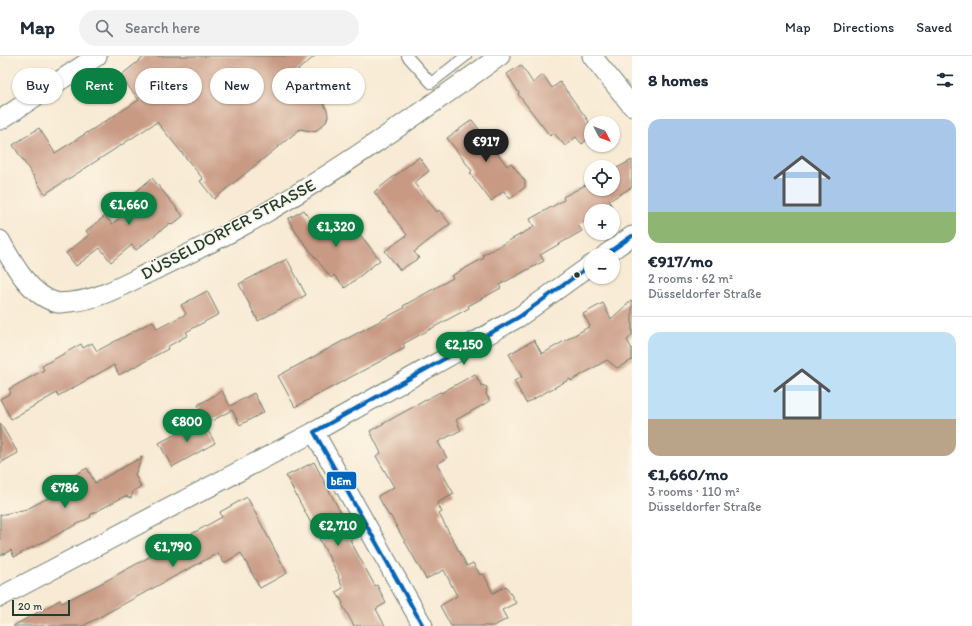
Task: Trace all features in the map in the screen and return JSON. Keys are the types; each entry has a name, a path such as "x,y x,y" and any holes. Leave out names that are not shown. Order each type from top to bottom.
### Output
{"street":[{"path":"0,120 97,56"},
{"name":"DÜSSELDORFER STRASSE","path":"0,240 12,262 32,288 44,297 59,303 82,301 108,292 170,263 260,216 336,170 436,90 500,56"},
{"path":"592,56 632,106"},
{"path":"615,248 632,236"},
{"path":"0,597 314,432 519,317 584,270"},
{"path":"314,432 423,626"}],"lane":[{"path":"407,56 436,90 466,56"}],"building":[{"path":"145,56 315,56 300,68 272,68 272,104 324,104 328,116 326,122 317,130 311,131 300,129 214,199 200,181 203,179 157,122 45,194 13,145 39,128 55,153 135,103 135,104 202,104 202,68 135,68 135,95 127,85 127,70"},
{"path":"521,65 533,83 543,75 552,88 560,82 585,116 584,142 582,144 576,137 565,146 554,133 550,136 518,94 519,93 507,74"},
{"path":"472,120 507,166 511,163 525,181 525,187 510,199 504,191 491,201 470,173 472,171 447,138"},
{"path":"419,157 429,171 414,183 437,212 439,210 450,224 414,252 419,258 400,270 385,251 407,235 374,192"},
{"path":"632,160 632,187 620,194 620,166"},
{"path":"152,178 183,216 172,225 170,223 136,250 132,245 111,262 100,248 76,266 66,253 89,235 86,231 105,216 112,224 141,201 134,193"},
{"path":"584,186 584,196 617,196 609,201 611,204 584,204 584,222 578,225 582,231 540,255 544,261 499,285 501,288 468,306 469,308 403,344 405,348 295,407 278,376 404,308 403,306 453,278 451,276 484,258 483,255 534,227 530,219 564,200 563,197"},
{"path":"304,210 313,226 324,217 333,229 347,218 380,260 345,288 334,275 331,278 295,231 288,219"},
{"path":"287,259 306,295 258,321 239,284"},
{"path":"207,291 219,314 186,332 188,335 167,347 168,349 119,375 114,365 58,396 57,393 11,419 0,399 11,393 9,389 44,370 42,366 81,344 83,348 92,343 97,351 153,321 157,329 186,314 181,305"},
{"path":"632,300 632,335 627,340 632,349 632,360 617,368 607,360 571,381 570,379 526,403 514,381 522,377 509,354 534,340 542,354 590,326 583,314 603,303 611,319"},
{"path":"475,374 481,385 487,387 486,394 490,401 456,420 461,430 438,442 447,458 437,464 454,494 437,503 442,512 439,514 467,566 473,563 480,575 483,573 493,593 506,586 516,603 502,610 507,619 494,626 451,626 440,606 457,596 444,570 426,579 378,496 394,487 376,456 381,453 370,431"},
{"path":"222,391 230,406 254,393 264,412 240,425 232,410 208,423 198,405"},
{"path":"202,420 215,443 172,467 159,443"},
{"path":"0,423 18,453 0,463"},
{"path":"142,457 135,475 141,487 133,491 131,498 125,496 90,515 91,517 14,557 11,550 0,556 0,515 27,509 73,485 69,478 87,468 95,483"},
{"path":"314,462 354,538 350,540 386,603 376,609 385,626 354,626 336,592 343,588 338,577 339,576 286,476"},
{"path":"247,497 287,573 260,588 241,553 224,563 218,553 83,626 13,626 60,600 62,603 100,584 186,537 222,517 220,512"}],"transit line":[{"name":"bEm","path":"615,248 632,236"},
{"name":"bEm","path":"423,626 314,432 519,317 584,270"}]}
